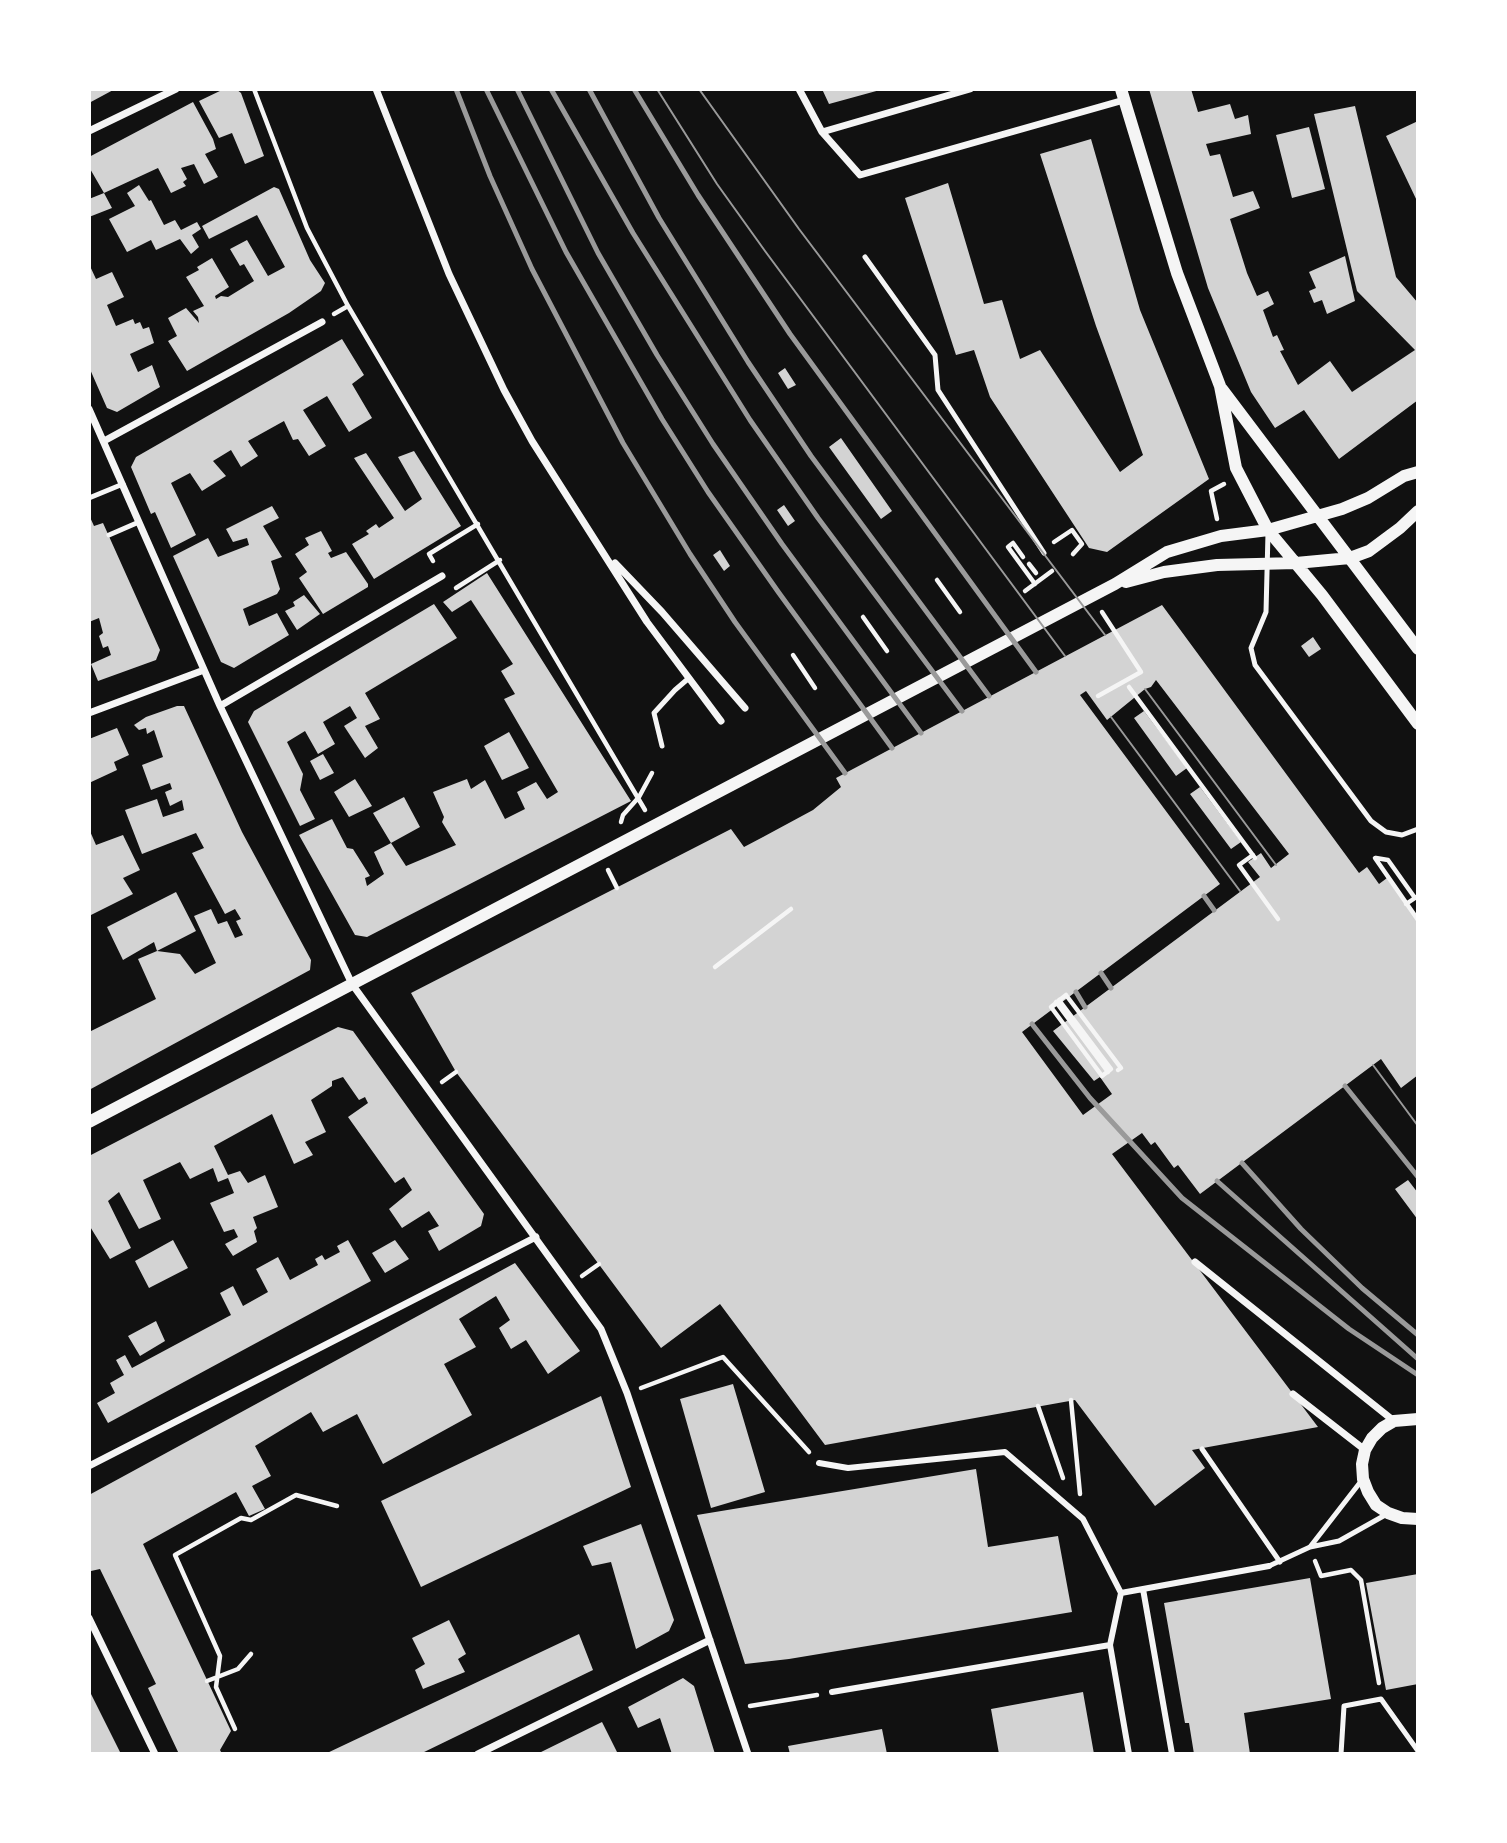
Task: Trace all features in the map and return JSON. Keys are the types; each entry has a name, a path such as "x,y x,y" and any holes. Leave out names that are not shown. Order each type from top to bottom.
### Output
{"street":[{"path":"89,131 176,89"},
{"path":"376,89 449,274 532,440 647,622 721,721"},
{"path":"799,89 821,132 860,175 1122,94 1177,273 1220,386 1233,461 1240,476 1268,530 1322,595 1418,724"},
{"path":"821,132 970,89"},
{"path":"104,441 322,322"},
{"path":"1220,386 1418,649"},
{"path":"89,409 220,706 352,984 601,1329 627,1393 748,1754"},
{"path":"89,1122 1115,584 1167,552 1222,536 1268,530 1319,517 1357,503 1405,476 1418,472"},
{"path":"1115,584 1227,564 1296,563 1350,558 1369,551 1418,511"},
{"path":"605,553 662,612 745,708"},
{"path":"220,706 442,576"},
{"path":"89,713 204,670"},
{"path":"89,1466 536,1237"},
{"path":"1195,1262 1394,1421"},
{"path":"1293,1394 1365,1451"},
{"path":"1418,1419 1394,1421 1377,1433 1365,1451 1362,1464 1367,1493 1376,1504 1388,1513 1402,1518 1418,1519"},
{"path":"819,1463 848,1468 1005,1452 1083,1519 1121,1593 1110,1645 1129,1754"},
{"path":"1121,1593 1269,1566"},
{"path":"1143,1589 1172,1754"},
{"path":"89,1618 155,1754"},
{"path":"478,1754 710,1640"},
{"path":"832,1692 1110,1645"}],"lane":[{"path":"865,257 935,355 938,390 1044,553"},
{"path":"89,498 122,484"},
{"path":"109,535 139,522"},
{"path":"1268,530 1266,612 1251,648 1255,665 1371,821 1386,832 1402,835 1418,829"},
{"path":"662,746 654,713 689,678"},
{"path":"1202,1449 1280,1562"},
{"path":"1310,1546 1363,1479"},
{"path":"1269,1566 1310,1546 1339,1541 1388,1513"},
{"path":"1341,1754 1344,1706 1381,1699 1418,1751"}],"path":[{"path":"254,89 307,228 348,306 500,560 653,825"},
{"path":"1222,536 1211,491 1240,476"},
{"path":"478,524 429,554 442,576 452,590 500,560"},
{"path":"1051,545 1072,530 1082,544 1073,554"},
{"path":"1013,543 1008,547 1035,584"},
{"path":"1025,591 1052,571"},
{"path":"937,580 960,612"},
{"path":"863,617 887,651"},
{"path":"1098,696 1141,673 1114,630"},
{"path":"793,655 815,688"},
{"path":"1129,688 1254,856 1239,865 1278,919"},
{"path":"614,846 623,815 639,797 652,773"},
{"path":"1406,904 1416,897 1388,860 1375,858 1394,887 1406,904 1418,920"},
{"path":"1394,887 1402,881"},
{"path":"715,967 791,909"},
{"path":"1058,1001 1111,1069 1102,1076 1051,1007 1058,1001 1066,995 1121,1068 1118,1070"},
{"path":"627,1393 723,1357 819,1463"},
{"path":"1071,1400 1083,1519"},
{"path":"1038,1406 1059,1470"},
{"path":"235,1729 216,1687 220,1656 175,1555 241,1518 251,1520 296,1495 337,1506"},
{"path":"1310,1546 1321,1576 1351,1570 1361,1580 1381,1699"},
{"path":"207,1681 238,1669 251,1654"},
{"path":"733,1709 832,1692"}],"building":[{"path":"89,89 115,89 89,103"},
{"path":"224,89 236,89 241,93 264,156 245,164 232,133 219,138 199,101"},
{"path":"822,89 880,89 880,90 829,104"},
{"path":"1149,89 1191,89 1198,112 1230,104 1235,119 1248,115 1251,134 1206,144 1210,156 1220,154 1233,197 1253,191 1260,208 1230,219 1247,273 1257,296 1268,291 1274,304 1263,310 1273,337 1277,335 1284,350 1280,351 1298,385 1330,361 1352,392 1415,350 1357,291 1314,114 1355,106 1396,277 1418,303 1418,400 1339,459 1304,410 1275,428 1251,392 1208,288"},
{"path":"193,102 213,139 216,149 205,154 218,177 204,184 194,164 181,168 187,179 183,182 186,186 171,193 158,168 104,193 89,167 89,157"},
{"path":"1418,121 1418,203 1386,136"},
{"path":"1309,127 1325,189 1292,198 1276,135"},
{"path":"1091,139 1140,310 1209,479 1107,552 1089,548 990,397 974,350 956,355 905,198 948,183 984,304 1002,300 1020,359 1040,350 1120,472 1143,455 1096,326 1040,154"},
{"path":"139,185 149,201 151,200 164,225 175,220 181,230 197,222 201,229 192,235 199,247 191,254 180,239 156,250 151,240 127,252 109,219 135,206 127,193"},
{"path":"274,187 279,189 310,260 325,283 321,291 289,313 187,371 168,341 177,336 168,318 186,308 199,323 193,311 204,306 186,277 212,258 229,287 215,296 216,299 221,296 228,297 254,281 244,264 240,266 230,249 247,240 268,276 285,267 257,215 209,239 202,226"},
{"path":"104,193 112,208 89,217 89,199"},
{"path":"1345,256 1355,301 1327,314 1322,300 1314,303 1309,291 1316,288 1309,272"},
{"path":"89,264 96,279 112,272 124,297 107,305 116,326 133,319 135,324 140,322 143,329 149,327 154,343 130,354 138,372 152,365 160,387 117,412 107,408 89,367"},
{"path":"342,339 364,375 352,384 372,418 349,432 327,396 303,410 326,446 309,456 298,439 293,440 284,421 248,441 258,456 241,467 231,450 213,461 226,476 202,491 190,473 171,483 196,535 171,548 155,512 151,514 131,467 136,457"},
{"path":"785,368 796,385 788,389 778,373"},
{"path":"841,438 892,511 881,519 829,447"},
{"path":"414,451 461,526 374,579 352,544 369,534 366,531 376,524 379,528 394,518 354,458 366,453 405,511 422,499 398,457"},
{"path":"784,505 795,521 788,526 777,510"},
{"path":"272,506 279,518 263,526 282,557 271,561 280,589 277,594 243,609 249,626 277,613 289,635 234,668 221,662 173,556 208,538 218,557 249,545 247,538 233,542 226,529"},
{"path":"89,515 94,526 103,523 160,650 156,660 98,681 91,664 111,655 108,646 103,648 99,636 103,633 99,618 89,622"},
{"path":"321,531 332,551 328,553 331,558 346,552 368,584 368,587 323,614 299,578 307,572 295,554 309,545 305,538"},
{"path":"720,550 730,566 724,571 713,555"},
{"path":"487,573 631,801 367,937 355,935 299,835 332,819 347,848 353,849 370,876 365,878 367,886 384,874 374,852 391,843 406,866 456,845 442,822 444,817 433,792 467,779 471,789 485,780 505,819 525,809 517,792 536,782 547,799 558,792 504,699 515,694 501,671 513,664 471,600 452,612 443,602"},
{"path":"304,595 320,614 297,630 285,611 295,606 293,602"},
{"path":"434,604 457,638 365,693 380,719 365,726 378,748 365,758 344,726 357,718 350,706 323,722 335,744 318,754 305,731 287,742 303,774 300,790 315,819 300,826 248,722 254,711"},
{"path":"1162,605 1359,873 1367,867 1379,884 1387,878 1418,920 1418,1075 1401,1088 1381,1059 1200,1194 1178,1165 1174,1168 1155,1142 1151,1145 1142,1133 1112,1154 1318,1427 1192,1450 1205,1468 1155,1506 1075,1400 825,1445 720,1304 661,1348 456,1072 411,993 731,829 744,847 813,810 841,787 836,778","holes":["1156,680 1289,854 1271,868 1261,853 1248,862 1260,877 1053,1031 1094,1081 1100,1077 1112,1094 1083,1115 1022,1032 1220,884 1080,695 1086,691 1107,720 1151,687"]},
{"path":"1313,637 1321,649 1309,657 1301,646"},
{"path":"184,706 242,832 311,960 310,970 89,1090 89,1032 156,999 138,959 157,951 180,954 195,974 216,963 194,916 211,909 218,924 227,921 235,938 243,935 236,921 241,919 235,909 225,914 192,853 204,848 196,833 142,854 125,810 157,799 163,817 184,810 182,800 170,806 165,792 172,789 170,783 151,790 142,765 163,757 154,730 147,734 146,728 139,730 134,725 146,717"},
{"path":"1144,711 1187,768 1176,776 1134,718"},
{"path":"117,728 129,755 114,762 117,770 89,783 89,739"},
{"path":"509,732 529,768 502,780 484,746"},
{"path":"323,754 334,773 320,780 310,761"},
{"path":"355,779 372,806 349,817 334,792"},
{"path":"1200,787 1241,842 1231,849 1190,794"},
{"path":"404,797 420,827 391,843 373,813"},
{"path":"89,829 96,845 123,835 140,870 123,878 133,894 91,915"},
{"path":"176,892 196,931 157,951 154,942 123,960 107,927"},
{"path":"338,1027 353,1031 484,1214 481,1226 439,1251 428,1231 439,1226 429,1211 402,1228 389,1209 412,1190 404,1177 395,1183 348,1117 368,1103 365,1097 359,1100 343,1077 332,1081 332,1086 311,1100 326,1132 305,1142 313,1155 294,1164 272,1114 214,1146 228,1175 240,1171 248,1183 265,1175 278,1207 253,1217 257,1228 254,1231 257,1242 233,1256 225,1244 238,1237 234,1229 224,1232 210,1203 234,1193 228,1178 218,1182 213,1168 190,1179 180,1162 143,1180 161,1219 139,1229 119,1192 108,1201 131,1248 110,1259 89,1225 89,1156"},
{"path":"1408,1180 1418,1193 1418,1220 1395,1189"},
{"path":"173,1240 188,1268 149,1288 135,1261"},
{"path":"348,1240 371,1281 108,1423 97,1403 115,1393 110,1383 124,1375 116,1360 125,1355 132,1368 231,1315 220,1293 233,1286 243,1306 268,1292 256,1269 278,1257 290,1280 318,1265 315,1259 322,1255 325,1260 340,1252 337,1246"},
{"path":"395,1240 409,1259 385,1273 372,1253"},
{"path":"515,1263 580,1351 548,1374 526,1340 511,1349 499,1328 510,1320 496,1296 459,1319 476,1347 444,1364 472,1415 383,1464 357,1414 323,1432 311,1412 255,1446 271,1476 252,1486 265,1509 249,1516 236,1492 143,1544 231,1731 220,1750 222,1754 179,1754 148,1688 156,1684 100,1569 91,1571 89,1568 89,1495"},
{"path":"156,1321 165,1341 140,1356 128,1336"},
{"path":"733,1384 765,1492 711,1508 680,1399"},
{"path":"601,1396 631,1487 421,1587 381,1501"},
{"path":"976,1469 988,1547 1058,1536 1072,1612 745,1664 697,1515"},
{"path":"641,1524 674,1620 669,1631 636,1649 611,1562 592,1566 583,1546"},
{"path":"1418,1574 1418,1684 1386,1690 1366,1583"},
{"path":"1310,1578 1331,1699 1244,1713 1250,1754 1194,1754 1189,1723 1185,1723 1164,1603"},
{"path":"449,1620 466,1654 458,1659 465,1672 423,1689 415,1670 425,1664 412,1638"},
{"path":"579,1634 593,1670 420,1754 325,1754"},
{"path":"683,1678 694,1686 715,1754 672,1754 660,1718 638,1728 628,1707"},
{"path":"89,1690 121,1754 89,1754"},
{"path":"1083,1692 1094,1754 999,1754 991,1709"},
{"path":"602,1722 618,1754 537,1754"},
{"path":"882,1729 887,1754 790,1754 788,1746"}],"tram line":[{"path":"657,89 717,184 765,251 1065,656"},
{"path":"699,89 799,229 1105,635"},
{"path":"1145,689 1276,865"},
{"path":"1111,717 1240,891"},
{"path":"1373,1065 1418,1126"}],"railway":[{"path":"456,89 490,176 532,269 623,443 735,622 845,773"},
{"path":"486,89 566,252 662,419 708,492 892,748"},
{"path":"517,89 598,253 657,355 713,444 782,544 921,733"},
{"path":"551,89 633,233 750,420 818,518 962,711"},
{"path":"589,89 659,218 748,362 811,456 989,696"},
{"path":"634,89 698,195 790,334 1036,672"},
{"path":"1204,896 1214,910"},
{"path":"1101,973 1111,988"},
{"path":"1076,992 1085,1007"},
{"path":"1032,1024 1090,1098 1182,1198 1349,1329 1418,1375"},
{"path":"1345,1086 1418,1177"},
{"path":"1242,1163 1301,1229 1362,1288 1418,1335"},
{"path":"1217,1181 1418,1359"}]}
